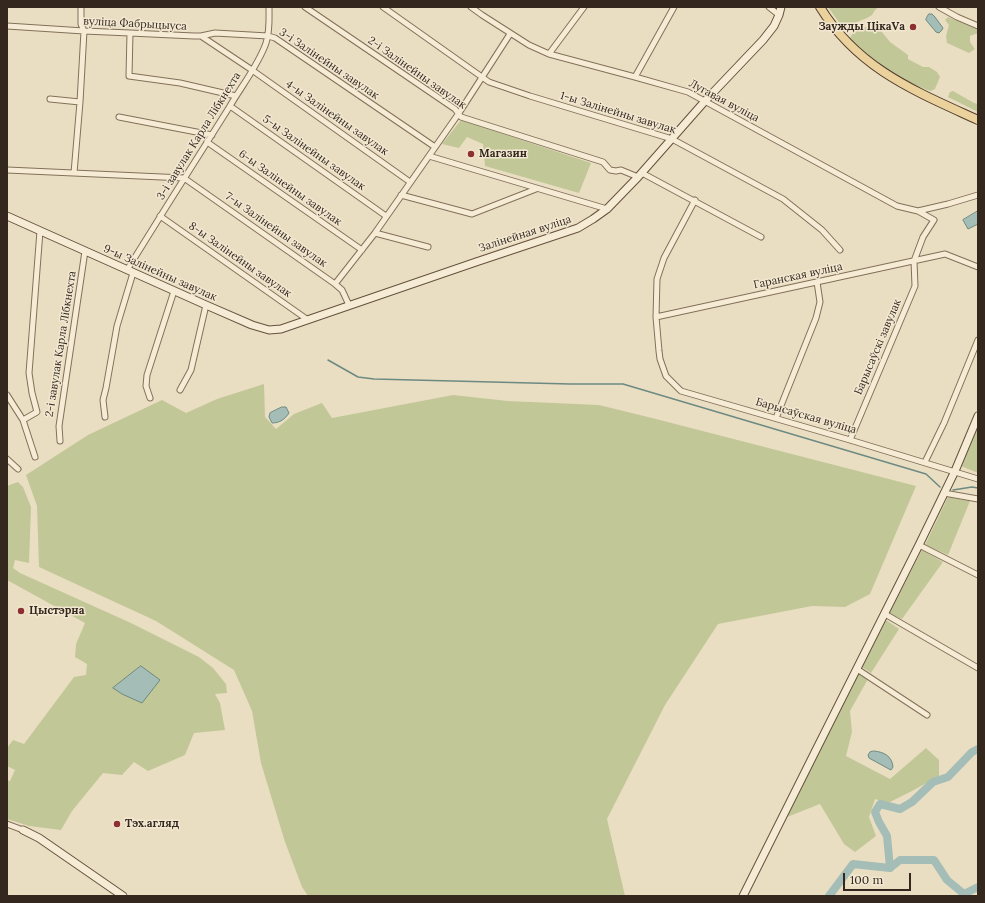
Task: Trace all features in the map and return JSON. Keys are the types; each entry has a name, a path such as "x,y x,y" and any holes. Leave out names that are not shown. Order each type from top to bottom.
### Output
{"main road":[{"path":"820,7 841,35 855,50 874,66 904,85 978,120"}],"street":[{"path":"74,173 84,31 80,24 81,7"},
{"name":"3-і завулак Карла Лібкнехта","path":"104,417 103,400 117,326 130,272 160,216 212,135 263,51 270,25 269,7"},
{"name":"2-і Залінейны завулак","path":"305,7 455,109 461,117 603,162 610,170 621,170 640,175 694,200 761,237"},
{"name":"1-ы Залінейны завулак","path":"383,7 489,82 672,139 783,199 822,230 840,250"},
{"name":"Лугавая вуліца","path":"471,7 510,34 549,54 688,92 897,206 918,211"},
{"path":"549,54 584,7"},
{"path":"635,77 674,7"},
{"path":"769,7 779,15"},
{"name":"Залінейная вуліца","path":"308,320 578,228 593,219 607,209 640,175 705,101 763,40 774,26 781,7"},
{"path":"939,7 978,26"},
{"name":"вуліца Фабрыцыуса","path":"7,26 201,36 252,70"},
{"path":"130,33 129,76 180,84 236,96"},
{"name":"3-і Залінейны завулак","path":"201,36 215,33 268,36 275,38 435,147"},
{"path":"335,284 375,233 429,156 483,77 510,34"},
{"name":"4-ы Залінейны завулак","path":"252,70 410,182"},
{"path":"50,99 80,102"},
{"name":"5-ы Залінейны завулак","path":"230,106 386,216"},
{"path":"119,117 212,135"},
{"name":"6-ы Залінейны завулак","path":"207,142 362,250"},
{"path":"429,156 607,209"},
{"path":"7,170 184,178"},
{"name":"7-ы Залінейны завулак","path":"184,178 335,284 342,290 349,305"},
{"path":"401,195 472,214 536,189"},
{"path":"918,211 978,195"},
{"path":"656,317 657,279 664,258 694,200"},
{"path":"914,261 923,237 934,220 918,211"},
{"name":"9-ы Залінейны завулак","path":"7,216 40,232 252,325 269,330 281,329 308,320"},
{"name":"8-ы Залінейны завулак","path":"160,216 308,320"},
{"path":"24,420 37,412 32,393 30,372 40,232"},
{"path":"375,233 428,247"},
{"name":"2-і завулак Карла Лібкнехта","path":"60,441 59,426 85,251"},
{"name":"Гаранская вуліца","path":"656,317 945,254 978,267"},
{"name":"Барысаўскі завулак","path":"850,440 915,286 914,261"},
{"path":"776,418 816,318 820,302 817,282"},
{"path":"150,398 146,386 147,375 174,291"},
{"path":"180,390 191,370 206,305"},
{"name":"Барысаўская вуліца","path":"656,317 659,351 666,376 681,391 925,462 978,479"},
{"path":"925,462 944,423 978,340"},
{"path":"7,395 24,420 35,457"},
{"path":"743,896 919,546 955,471 978,416"},
{"path":"7,459 18,469"},
{"path":"944,493 977,499"},
{"path":"919,546 978,575"},
{"path":"885,614 978,668"},
{"path":"857,669 927,715"},
{"path":"7,824 39,838 123,896"}],"green space":[{"path":"828,7 879,7 867,18 847,26 841,25"},
{"path":"948,17 978,30 978,34 970,36 970,42 975,49 969,53 947,43 946,36 949,25 945,20"},
{"path":"872,26 878,27 890,42 908,55 908,59 923,67 929,67 937,72 940,77 935,89 931,91 921,88 892,73 866,54 850,38 856,31"},
{"path":"953,91 978,104 978,112 948,97 950,92"},
{"path":"461,120 591,163 579,193 485,166 483,144 467,137 459,148 442,144"},
{"path":"264,384 265,417 276,429 294,414 322,403 332,418 453,395 508,401 599,405 916,486 870,594 845,607 812,606 718,624 665,705 607,819 625,896 308,896 302,887 285,842 261,763 252,711 234,670 156,621 39,567 37,506 26,475 88,435 162,400 186,413 217,399"},
{"path":"978,426 978,473 961,466"},
{"path":"18,482 23,487 31,507 29,563 15,560 13,568 20,573 131,623 199,657 213,668 226,684 227,693 215,694 220,703 225,730 194,733 185,755 148,771 134,762 122,775 103,773 72,811 61,830 29,826 7,819 7,780 10,781 15,770 7,766 7,748 13,740 24,744 74,677 86,675 87,664 75,657 76,644 85,623 7,580 7,486"},
{"path":"948,497 970,501 948,555 925,545"},
{"path":"922,550 943,562 902,619 889,614"},
{"path":"886,620 899,629 871,673 862,667"},
{"path":"858,673 868,679 850,711 852,732 846,756 890,779 926,748 939,760 939,776 888,803 875,799 869,817 876,836 855,852 844,844 820,804 787,817"}],"water":[{"path":"929,14 932,14 935,17 943,28 939,33 936,32 926,20"},
{"path":"978,211 978,224 968,229 963,220"},
{"path":"282,407 286,407 289,413 282,420 272,423 269,417 270,413"},
{"path":"141,666 160,680 142,703 113,688"},
{"path":"870,752 881,752 889,757 893,767 891,770 869,758 868,755"}],"waterway":[{"path":"328,360 358,377 374,379 623,384 926,474 940,487"},
{"path":"953,490 972,487 978,488"},
{"path":"890,868 887,836 875,812 880,804 900,809 912,802 933,782 948,777 972,752 978,749"},
{"path":"829,896 853,864 890,868 900,860 934,860 947,880 964,894 978,887"}],"place":[{"name":"Заужды ЦікаVа","path":"913,27"},
{"name":"Магазин","path":"471,154"},
{"name":"Цыстэрна","path":"21,611"},
{"name":"Тэх.агляд","path":"117,824"}]}
